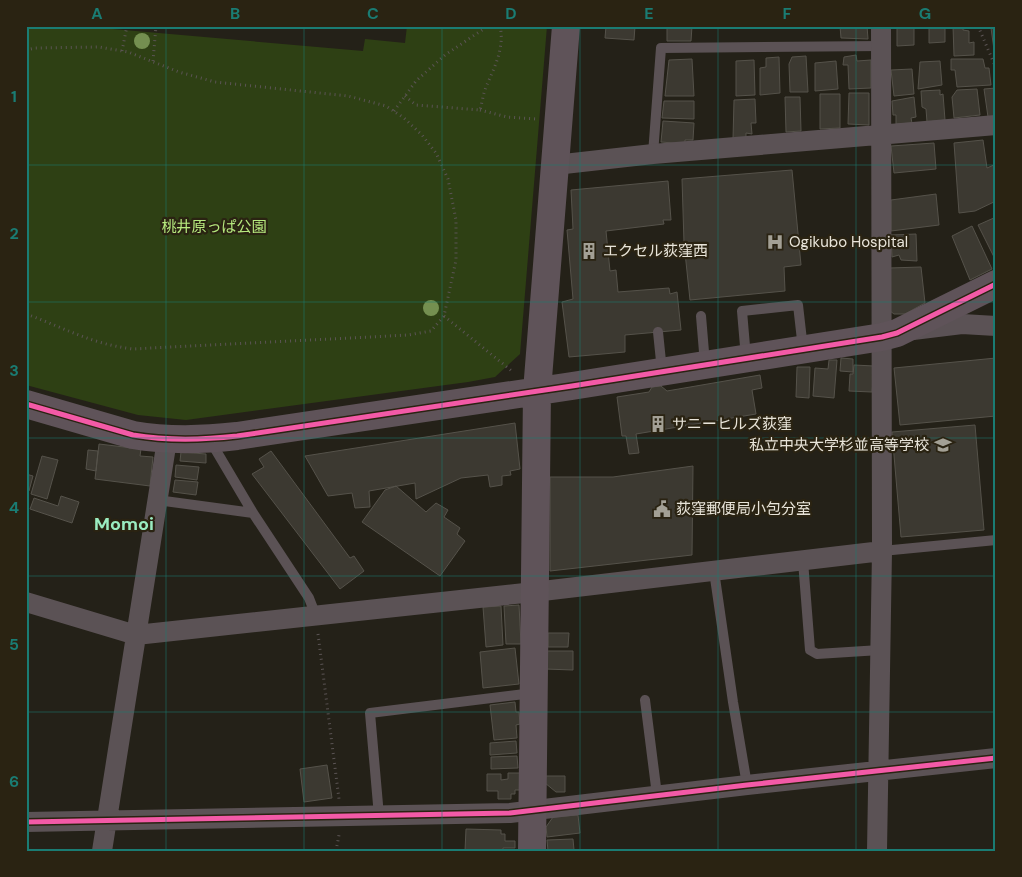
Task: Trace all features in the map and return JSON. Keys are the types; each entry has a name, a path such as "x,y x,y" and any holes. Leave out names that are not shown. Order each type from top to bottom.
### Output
{"street":[{"path":"532,851 534,592 527,383 555,165 566,26"},
{"path":"877,851 882,551 889,335 882,135 881,36"},
{"path":"555,165 653,154 996,125"},
{"path":"889,335 996,284"},
{"path":"26,404 133,434 167,440 209,439 527,383 662,372 962,324 996,326"},
{"path":"102,851 167,440"},
{"path":"26,602 136,635 534,592 882,551"},
{"path":"26,822 510,813 996,758"}],"lane":[{"path":"653,154 661,48 881,36"},
{"path":"746,359 742,311 798,305 803,350"},
{"path":"701,316 705,365"},
{"path":"658,332 662,372"},
{"path":"209,439 253,513 309,598 316,616"},
{"path":"157,500 253,513"},
{"path":"882,551 996,540"},
{"path":"803,560 810,650 817,654 880,650"},
{"path":"714,571 747,785"},
{"path":"379,816 370,713 534,693"},
{"path":"645,700 657,795"}],"path":[{"path":"122,51 127,26"},
{"path":"153,61 156,26"},
{"path":"394,112 416,81 445,55 488,26"},
{"path":"480,110 486,87 497,63 501,42 500,26"},
{"path":"978,26 996,68"},
{"path":"26,50 35,48 99,48 122,51 179,72 215,82 348,96 386,106 404,118 436,153 448,179 456,220 456,260 444,316 432,331 408,336 133,349 111,347 78,336 26,314"},
{"path":"405,96 416,105 480,110 507,117 545,120"},
{"path":"444,316 527,383"},
{"path":"316,616 341,817 336,851"}],"green space":[{"name":"桃井原っぱ公園","path":"26,26 78,26 363,51 365,39 405,43 407,26 547,26 520,354 495,377 186,420 138,415 26,385"}],"building":[{"path":"606,26 635,26 634,40 605,38"},
{"path":"667,26 692,26 691,41 667,41"},
{"path":"840,26 867,26 868,39 841,38"},
{"path":"897,26 914,26 914,45 897,46"},
{"path":"929,26 945,26 945,42 929,43"},
{"path":"953,26 963,26 963,30 969,31 969,43 974,42 974,55 954,56"},
{"path":"996,27 996,57 995,57 991,28"},
{"path":"856,55 857,61 871,60 871,88 849,89 848,65 843,65 844,57"},
{"path":"806,56 808,92 790,92 789,64 792,57"},
{"path":"779,57 780,93 760,95 760,68 766,67 766,58"},
{"path":"692,59 694,96 665,96 669,60"},
{"path":"951,59 983,59 985,68 989,68 991,85 957,87 955,70 951,70"},
{"path":"754,60 755,95 736,96 736,61"},
{"path":"836,61 838,89 815,91 815,63"},
{"path":"940,61 942,85 918,89 920,62"},
{"path":"912,69 914,94 894,96 891,70"},
{"path":"996,88 996,116 988,117 984,89"},
{"path":"977,89 980,115 954,118 952,97 957,90"},
{"path":"940,90 940,95 943,94 945,120 927,122 926,109 922,107 921,91"},
{"path":"849,93 869,93 869,125 848,124"},
{"path":"820,94 840,94 840,128 820,129"},
{"path":"785,97 800,97 801,131 786,132"},
{"path":"914,97 916,117 911,118 912,123 896,124 896,115 893,115 892,101"},
{"path":"755,99 756,123 751,123 752,134 746,133 746,138 733,139 734,100"},
{"path":"664,101 694,101 694,119 662,118"},
{"path":"663,121 694,123 693,140 685,140 685,144 661,142"},
{"path":"983,140 987,168 996,164 996,201 975,211 959,213 954,143"},
{"path":"934,143 936,169 894,173 891,146"},
{"path":"792,170 801,265 784,267 785,291 690,300 684,243 682,179"},
{"name":"エクセル荻窪西","path":"668,181 671,220 663,220 664,224 606,231 610,271 616,270 618,292 669,288 670,294 677,292 681,330 625,335 625,352 569,357 562,302 573,299 567,230 573,229 571,190"},
{"path":"936,194 939,225 891,231 891,200"},
{"path":"996,217 996,261 978,225"},
{"path":"972,226 992,269 970,280 952,236"},
{"path":"916,234 917,261 901,260 899,255 892,257 891,235"},
{"path":"921,267 925,303 905,314 894,314 890,311 889,268"},
{"path":"841,358 853,359 853,372 840,371"},
{"path":"996,358 996,416 900,425 894,368"},
{"path":"829,360 837,360 834,398 813,396 815,368 828,369"},
{"path":"854,365 874,366 872,392 849,391 850,374 853,374"},
{"path":"797,367 810,367 809,398 796,397"},
{"name":"サニーヒルズ荻窪","path":"760,375 762,388 752,390 756,414 636,434 639,453 629,454 626,436 622,436 617,397 649,392 652,387 661,386 667,391"},
{"path":"515,423 520,469 510,471 511,475 502,476 502,485 490,487 488,475 461,478 416,499 415,483 369,491 370,507 355,508 352,493 328,496 305,456"},
{"path":"975,425 984,530 901,537 892,432"},
{"path":"99,444 141,449 140,456 153,457 150,486 95,479"},
{"path":"88,450 98,451 96,471 86,469"},
{"path":"271,451 350,558 354,556 364,571 340,589 252,474 264,467 259,459"},
{"path":"181,452 206,454 206,463 180,461"},
{"path":"42,456 58,460 47,499 31,494"},
{"path":"176,465 199,467 197,480 175,477"},
{"path":"693,466 692,555 550,571 550,477 613,477"},
{"path":"26,474 33,476 29,491 26,490"},
{"path":"175,480 198,482 196,495 173,492"},
{"path":"396,486 426,512 436,503 448,510 444,517 460,528 457,534 465,541 440,576 362,522 385,490"},
{"path":"61,496 79,502 72,523 30,509 34,498 58,506"},
{"path":"519,605 521,644 506,644 504,606"},
{"path":"501,606 503,645 486,647 483,607"},
{"path":"548,633 569,633 568,647 548,647"},
{"path":"515,648 519,684 483,688 480,652"},
{"path":"546,651 573,651 573,670 545,669"},
{"path":"515,702 516,712 519,712 520,724 516,725 517,738 494,740 490,705"},
{"path":"516,741 517,753 490,755 490,743"},
{"path":"517,756 518,768 491,769 491,757"},
{"path":"327,765 332,798 304,802 300,769"},
{"path":"508,773 520,773 520,790 515,790 515,794 511,794 511,799 498,799 498,791 487,791 487,774 501,774 501,780 508,779"},
{"path":"546,776 565,776 565,792 556,792 545,783"},
{"path":"578,815 580,833 547,837 546,827 553,817"},
{"path":"466,829 501,830 501,834 505,834 505,841 515,841 515,848 503,848 503,851 465,851"},
{"path":"573,839 574,850 548,851 547,840"}],"cycle path":[{"path":"26,404 133,435 185,439 237,436 882,337 897,333 996,284"},
{"path":"26,822 510,813 996,758"}],"place":[{"name":"Ogikubo Hospital","path":"775,242"},
{"name":"エクセル荻窪西","path":"589,251"},
{"name":"サニーヒルズ荻窪","path":"658,424"},
{"name":"私立中央大学杉並高等学校","path":"943,445"},
{"name":"荻窪郵便局小包分室","path":"662,509"}],"district":[{"name":"Momoi","path":"124,524"}]}
